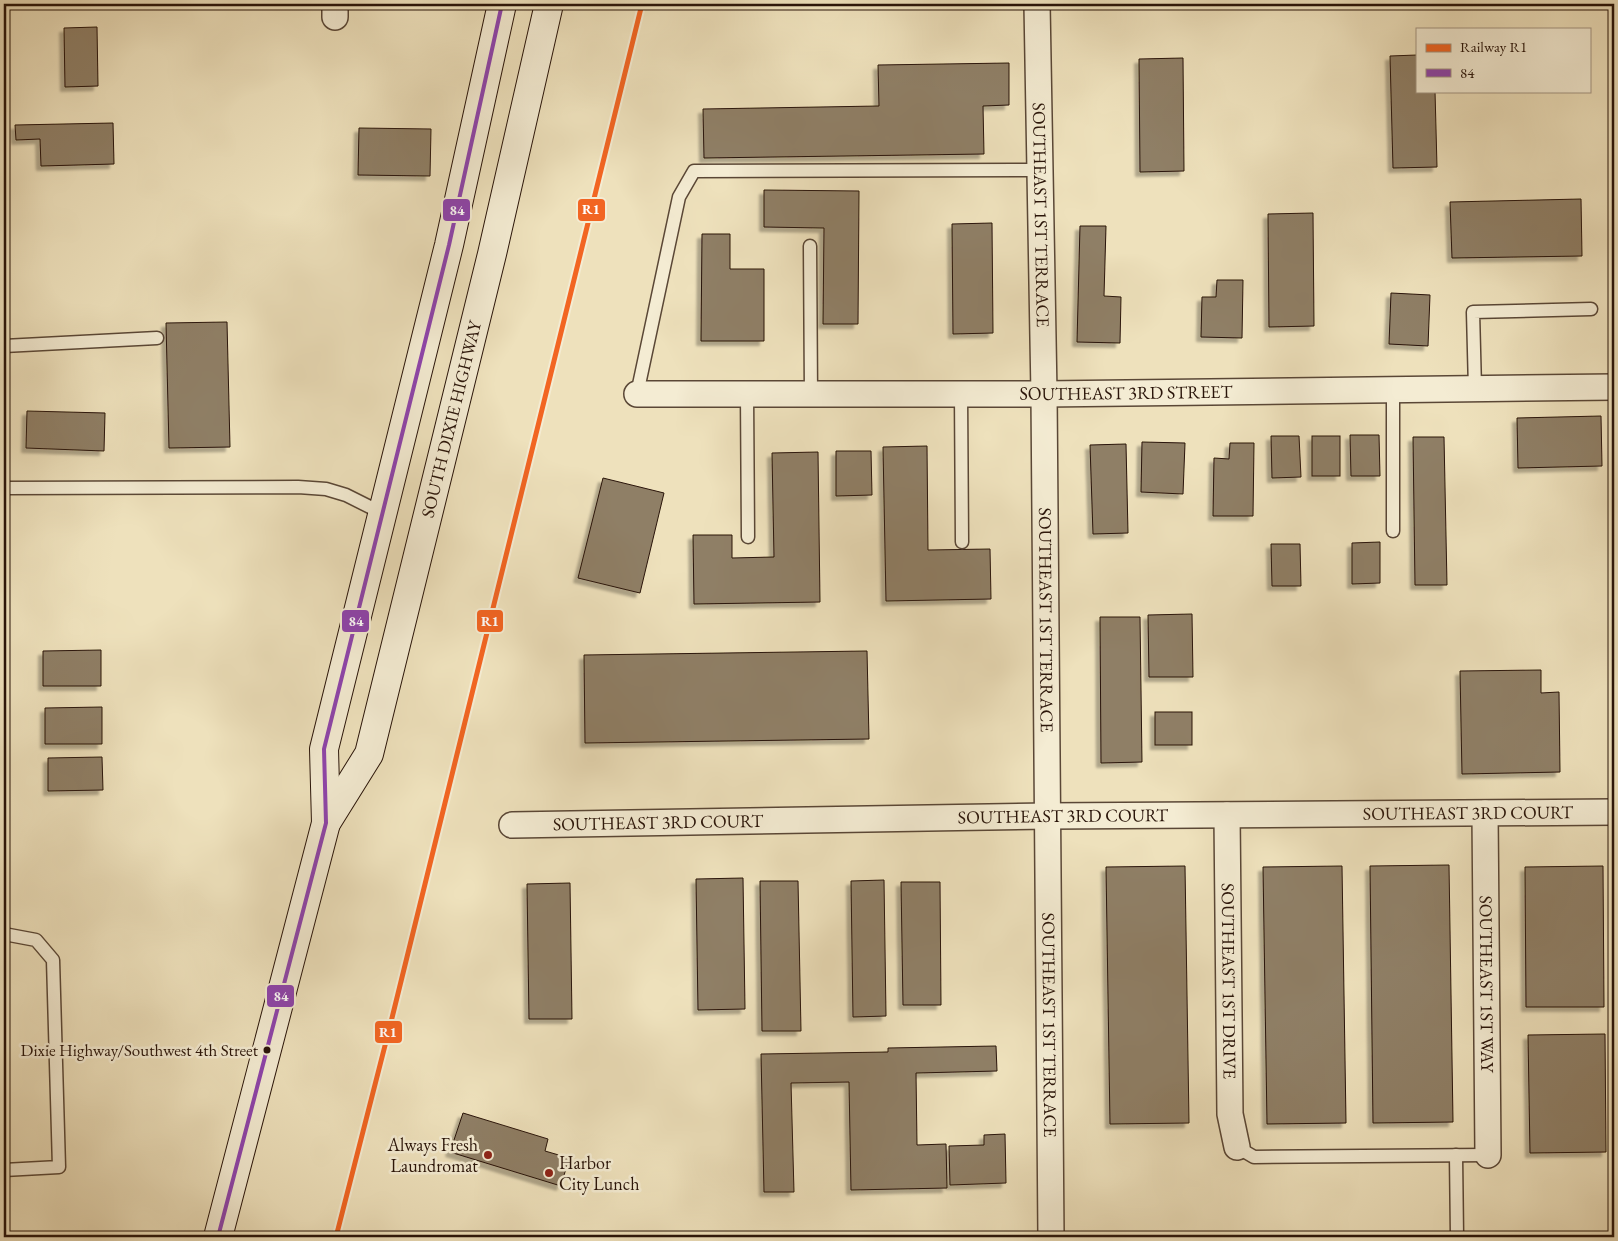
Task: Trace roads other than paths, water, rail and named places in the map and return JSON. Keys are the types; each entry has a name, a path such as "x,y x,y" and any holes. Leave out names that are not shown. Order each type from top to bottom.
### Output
{"main road":[{"name":"SOUTH DIXIE HIGHWAY","path":"218,1237 326,823 324,750 449,245 502,4"},
{"name":"SOUTH DIXIE HIGHWAY","path":"326,823 369,754 492,254 548,4"}],"street":[{"name":"SOUTHEAST 1ST TERRACE","path":"1037,4 1044,394 1051,1237"},
{"name":"SOUTHEAST 3RD STREET","path":"637,394 1044,394 1614,387"},
{"name":"SOUTHEAST 3RD COURT","path":"512,825 1048,816 1614,812"},
{"name":"SOUTHEAST 1ST WAY","path":"1484,813 1488,1155"},
{"name":"SOUTHEAST 1ST DRIVE","path":"1227,814 1230,1114 1237,1147"}],"lane":[{"path":"637,394 679,197 694,171 1040,170"},
{"path":"810,246 811,394"},
{"path":"1474,389 1473,312 1592,309"},
{"path":"4,346 157,338"},
{"path":"1393,389 1393,531"},
{"path":"746,394 748,537"},
{"path":"961,394 962,542"},
{"path":"4,488 298,487 326,489 346,495 382,513"},
{"path":"4,934 36,940 53,960 59,1167 4,1170"},
{"path":"1237,1147 1254,1157 1488,1155"},
{"path":"1456,1155 1456,1237"}],"rail line":[{"name":"R1","path":"336,1237 390,1026 642,4"}],"place":[{"name":"Dixie Highway/Southwest 4th Street","path":"267,1050"},
{"name":"Always Fresh Laundromat","path":"488,1155"},
{"name":"Harbor City Lunch","path":"549,1173"}]}
